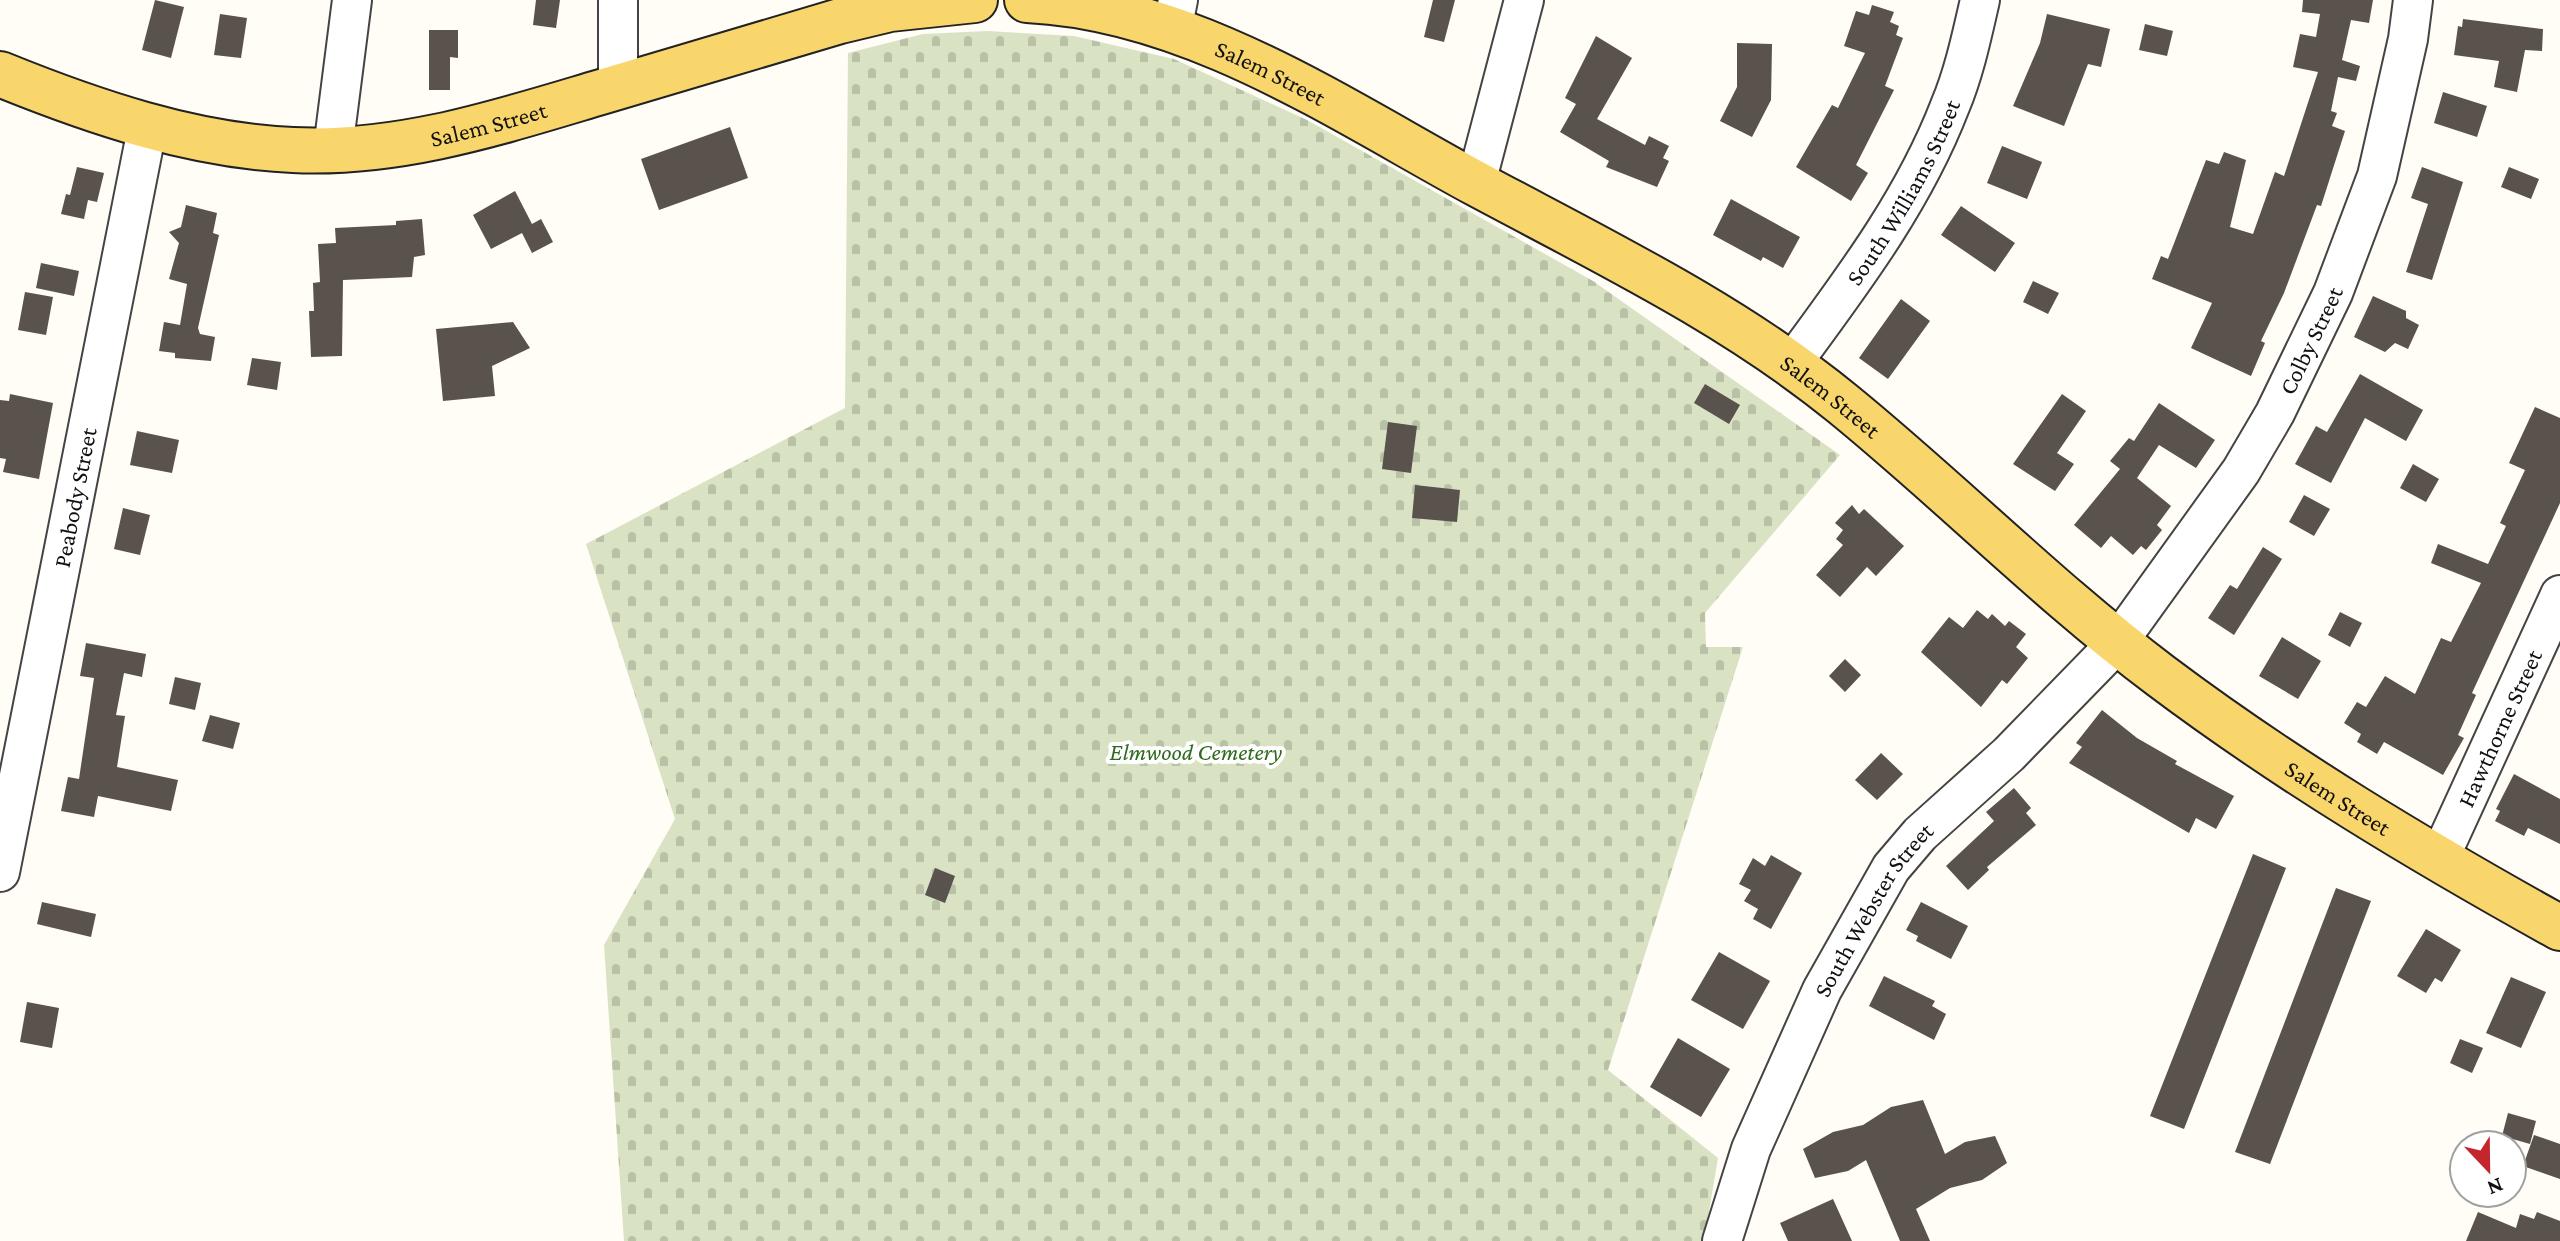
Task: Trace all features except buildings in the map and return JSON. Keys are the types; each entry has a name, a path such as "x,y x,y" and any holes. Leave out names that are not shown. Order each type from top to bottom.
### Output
{"main road":[{"name":"Salem Street","path":"0,74 148,124 227,142 292,150 402,145 450,136 891,5 975,0"},
{"name":"Salem Street","path":"1027,0 1175,15 1287,80 1642,271 1843,403 2033,573 2118,642 2244,733 2439,859 2560,928"}],"street":[{"path":"333,149 352,0"},
{"path":"618,0 618,87"},
{"path":"1476,183 1524,0"},
{"name":"South Williams Street","path":"1790,366 1879,244 1920,174 1951,105 1980,0"},
{"name":"Colby Street","path":"2118,642 2241,471 2275,413 2333,293 2377,176 2408,39 2413,0"},
{"name":"Peabody Street","path":"0,872 148,124"},
{"name":"Hawthorne Street","path":"2439,859 2560,595"},
{"name":"South Webster Street","path":"1722,1241 1751,1149 1822,990 1891,868 1920,834 2009,754 2118,642"}],"green space":[{"name":"Elmwood Cemetery","path":"987,31 1074,36 1174,59 1307,120 1593,281 1840,455 1705,613 1706,647 1743,647 1608,1070 1718,1158 1704,1241 624,1241 604,945 675,819 586,544 845,408 848,53 923,34"}]}
